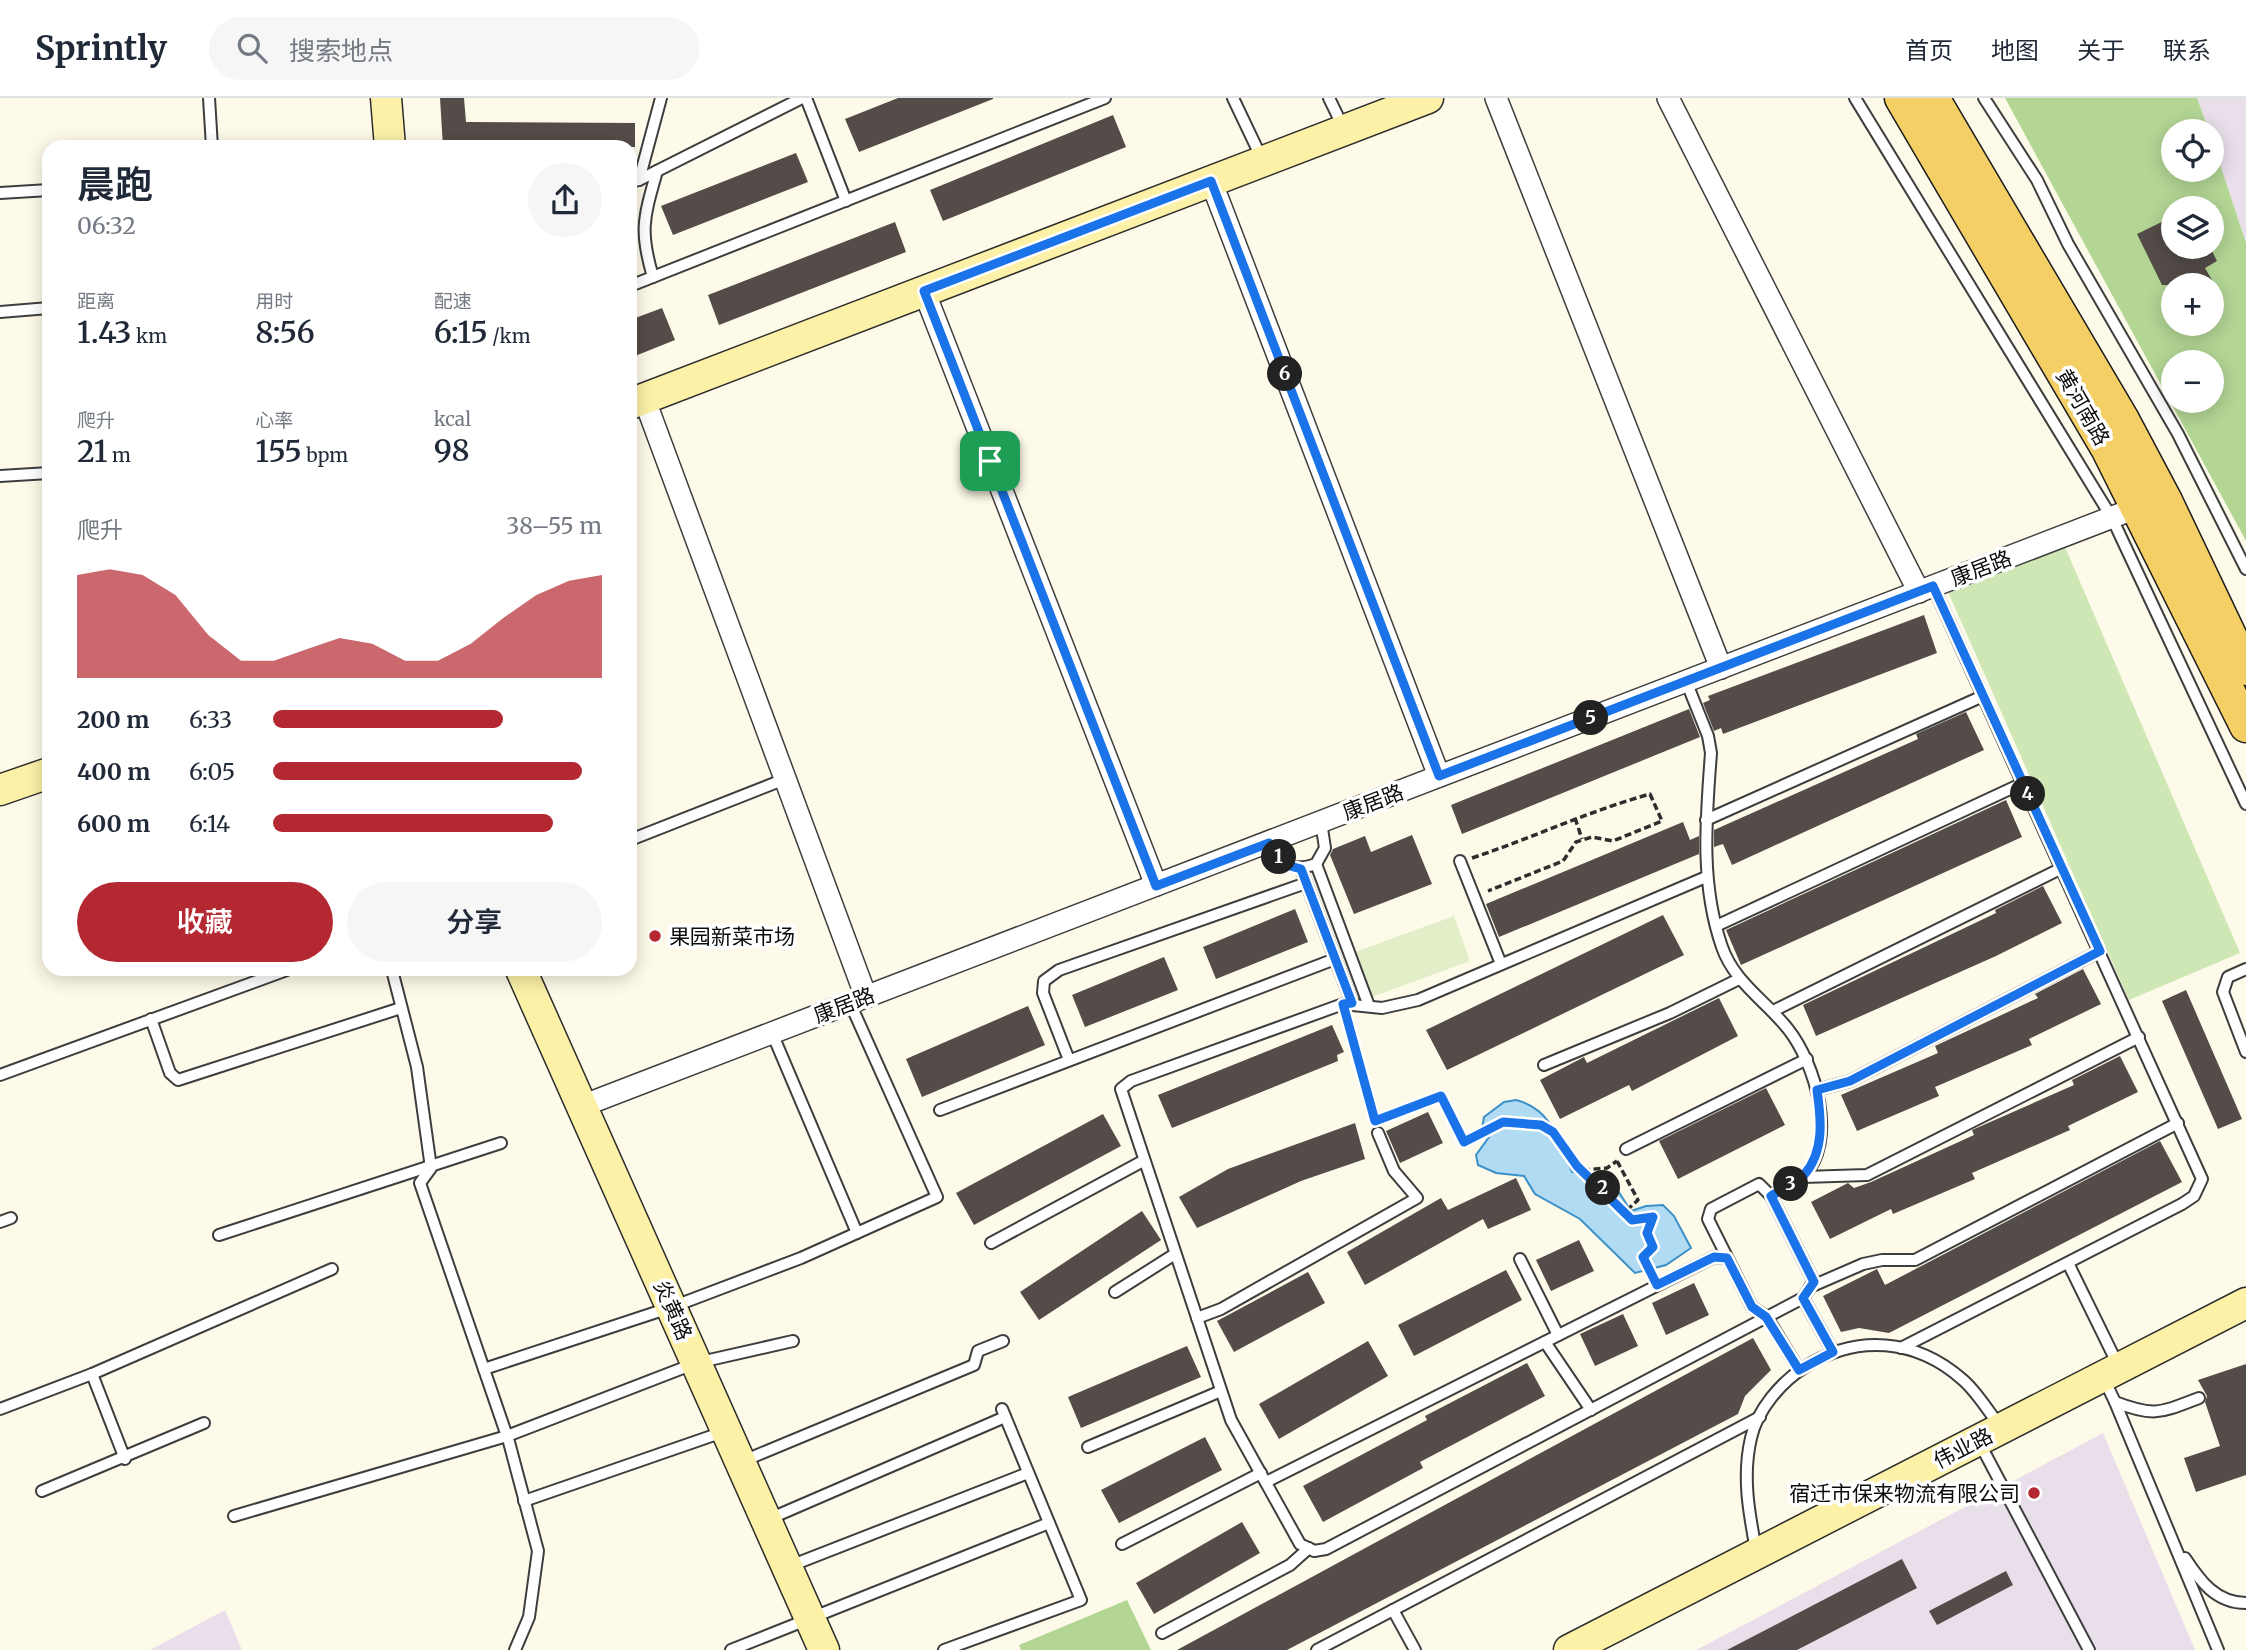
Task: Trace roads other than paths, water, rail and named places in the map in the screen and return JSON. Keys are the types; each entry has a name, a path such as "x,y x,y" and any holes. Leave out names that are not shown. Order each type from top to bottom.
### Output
{"main road":[{"name":"黄河南路","path":"1901,98 2108,450 2246,726"},
{"name":"黄河南路","path":"1933,98 2123,420 2138,507 2246,669"}],"street":[{"path":"386,98 389,140"},
{"path":"1496,98 1721,668"},
{"path":"1668,98 1926,589"},
{"path":"858,1000 785,779 637,401 1423,99"},
{"path":"1211,181 1439,776"},
{"path":"924,291 1156,886"},
{"name":"康居路","path":"582,1106 2138,507"},
{"path":"0,790 42,775"},
{"name":"炎黄路","path":"524,976 824,1650"},
{"name":"伟业路","path":"1569,1650 1990,1434 2112,1382 2246,1303"}],"lane":[{"path":"209,98 212,140"},
{"path":"637,175 661,98"},
{"path":"637,180 804,98 846,201"},
{"path":"637,283 1105,98"},
{"path":"1233,98 1263,161"},
{"path":"1329,98 1345,130"},
{"path":"1855,98 2138,507 2246,804"},
{"path":"1983,98 2037,180 2068,244 2178,435 2246,569"},
{"path":"653,276 643,243 644,220 657,171"},
{"path":"0,194 42,191"},
{"path":"0,312 42,309"},
{"path":"0,476 42,473"},
{"path":"1901,1348 2194,1196 2202,1179 1983,696 1926,589"},
{"path":"1686,681 1708,736 1711,753 1706,820 1706,877 1723,949 1739,979 1773,1011 1807,1059 1817,1090 1822,1124 1813,1162 1803,1177 1771,1196"},
{"path":"1706,820 1983,696"},
{"path":"637,837 785,779"},
{"path":"1716,926 2023,783"},
{"path":"1269,843 1283,864 1301,869 1316,864 1325,848 1321,822"},
{"path":"1460,861 1501,964"},
{"path":"1316,864 1369,1006"},
{"path":"1773,1011 2062,868"},
{"path":"1301,869 1335,959 1348,1004"},
{"path":"1706,877 1419,1000 1382,1009 1348,1004 1131,1081 1121,1089 1231,1420 1300,1544 1314,1551 1326,1549 1766,1317 1803,1298 1814,1282 1771,1196 1759,1184 1711,1209 1708,1219 1752,1307 1766,1317 1799,1370"},
{"path":"1069,1060 1043,993 1044,981 1059,970 1306,883"},
{"path":"1817,1090 1850,1081 2100,951"},
{"path":"940,1110 1335,959"},
{"path":"2246,969 2228,977 2223,992 2246,1052"},
{"path":"0,1075 270,976"},
{"path":"393,976 417,1067 430,1168 420,1182 507,1436 538,1551 530,1617 515,1650"},
{"path":"1544,1065 1670,1013 1739,979"},
{"path":"484,1369 672,1307 857,1233 937,1197 858,1000"},
{"path":"151,1019 170,1073 178,1080 401,1008"},
{"path":"772,1033 857,1233"},
{"path":"1803,1177 1867,1175 2139,1037"},
{"path":"1626,1149 1807,1059"},
{"path":"1811,1287 1863,1264 1882,1260 1915,1260 2178,1123"},
{"path":"1197,1318 1221,1309 1417,1198 1394,1171 1378,1133"},
{"path":"219,1235 501,1143"},
{"path":"991,1243 1143,1161"},
{"path":"1115,1292 1175,1254"},
{"path":"1122,1544 1545,1342 1714,1257 1727,1258"},
{"path":"1520,1259 1558,1335"},
{"path":"2068,1263 2170,1535 2218,1650"},
{"path":"0,1409 92,1374 332,1269"},
{"path":"1803,1298 1833,1352"},
{"path":"234,1517 507,1436 696,1363 793,1341"},
{"path":"741,1462 974,1364 978,1351 1003,1341"},
{"path":"1545,1342 1591,1410"},
{"path":"1757,1553 1748,1507 1746,1469 1751,1436 1768,1401 1799,1370 1833,1352 1859,1344 1884,1344 1901,1348 1923,1355 1963,1380 2090,1650"},
{"path":"92,1374 125,1459"},
{"path":"2112,1382 2141,1412 2160,1413 2199,1398"},
{"path":"1088,1447 1221,1391"},
{"path":"766,1520 1004,1413 1081,1600 944,1650"},
{"path":"1317,1650 1760,1417"},
{"path":"42,1491 125,1459 204,1423"},
{"path":"524,1501 727,1431"},
{"path":"787,1567 1028,1473"},
{"path":"731,1650 1049,1523"},
{"path":"2170,1535 2210,1591 2231,1603 2246,1603"},
{"path":"1162,1633 1290,1565 1309,1548"},
{"path":"1394,1610 1415,1650"}],"water":[{"path":"1516,1100 1538,1111 1553,1128 1572,1172 1611,1180 1631,1211 1646,1206 1663,1205 1674,1216 1691,1248 1666,1265 1635,1273 1580,1219 1535,1194 1524,1176 1496,1173 1478,1165 1476,1155 1489,1137 1482,1128 1484,1117 1504,1102"}],"place":[{"name":"果园新菜市场","path":"655,936"},
{"name":"宿迁市保来物流有限公司","path":"2034,1493"}]}
